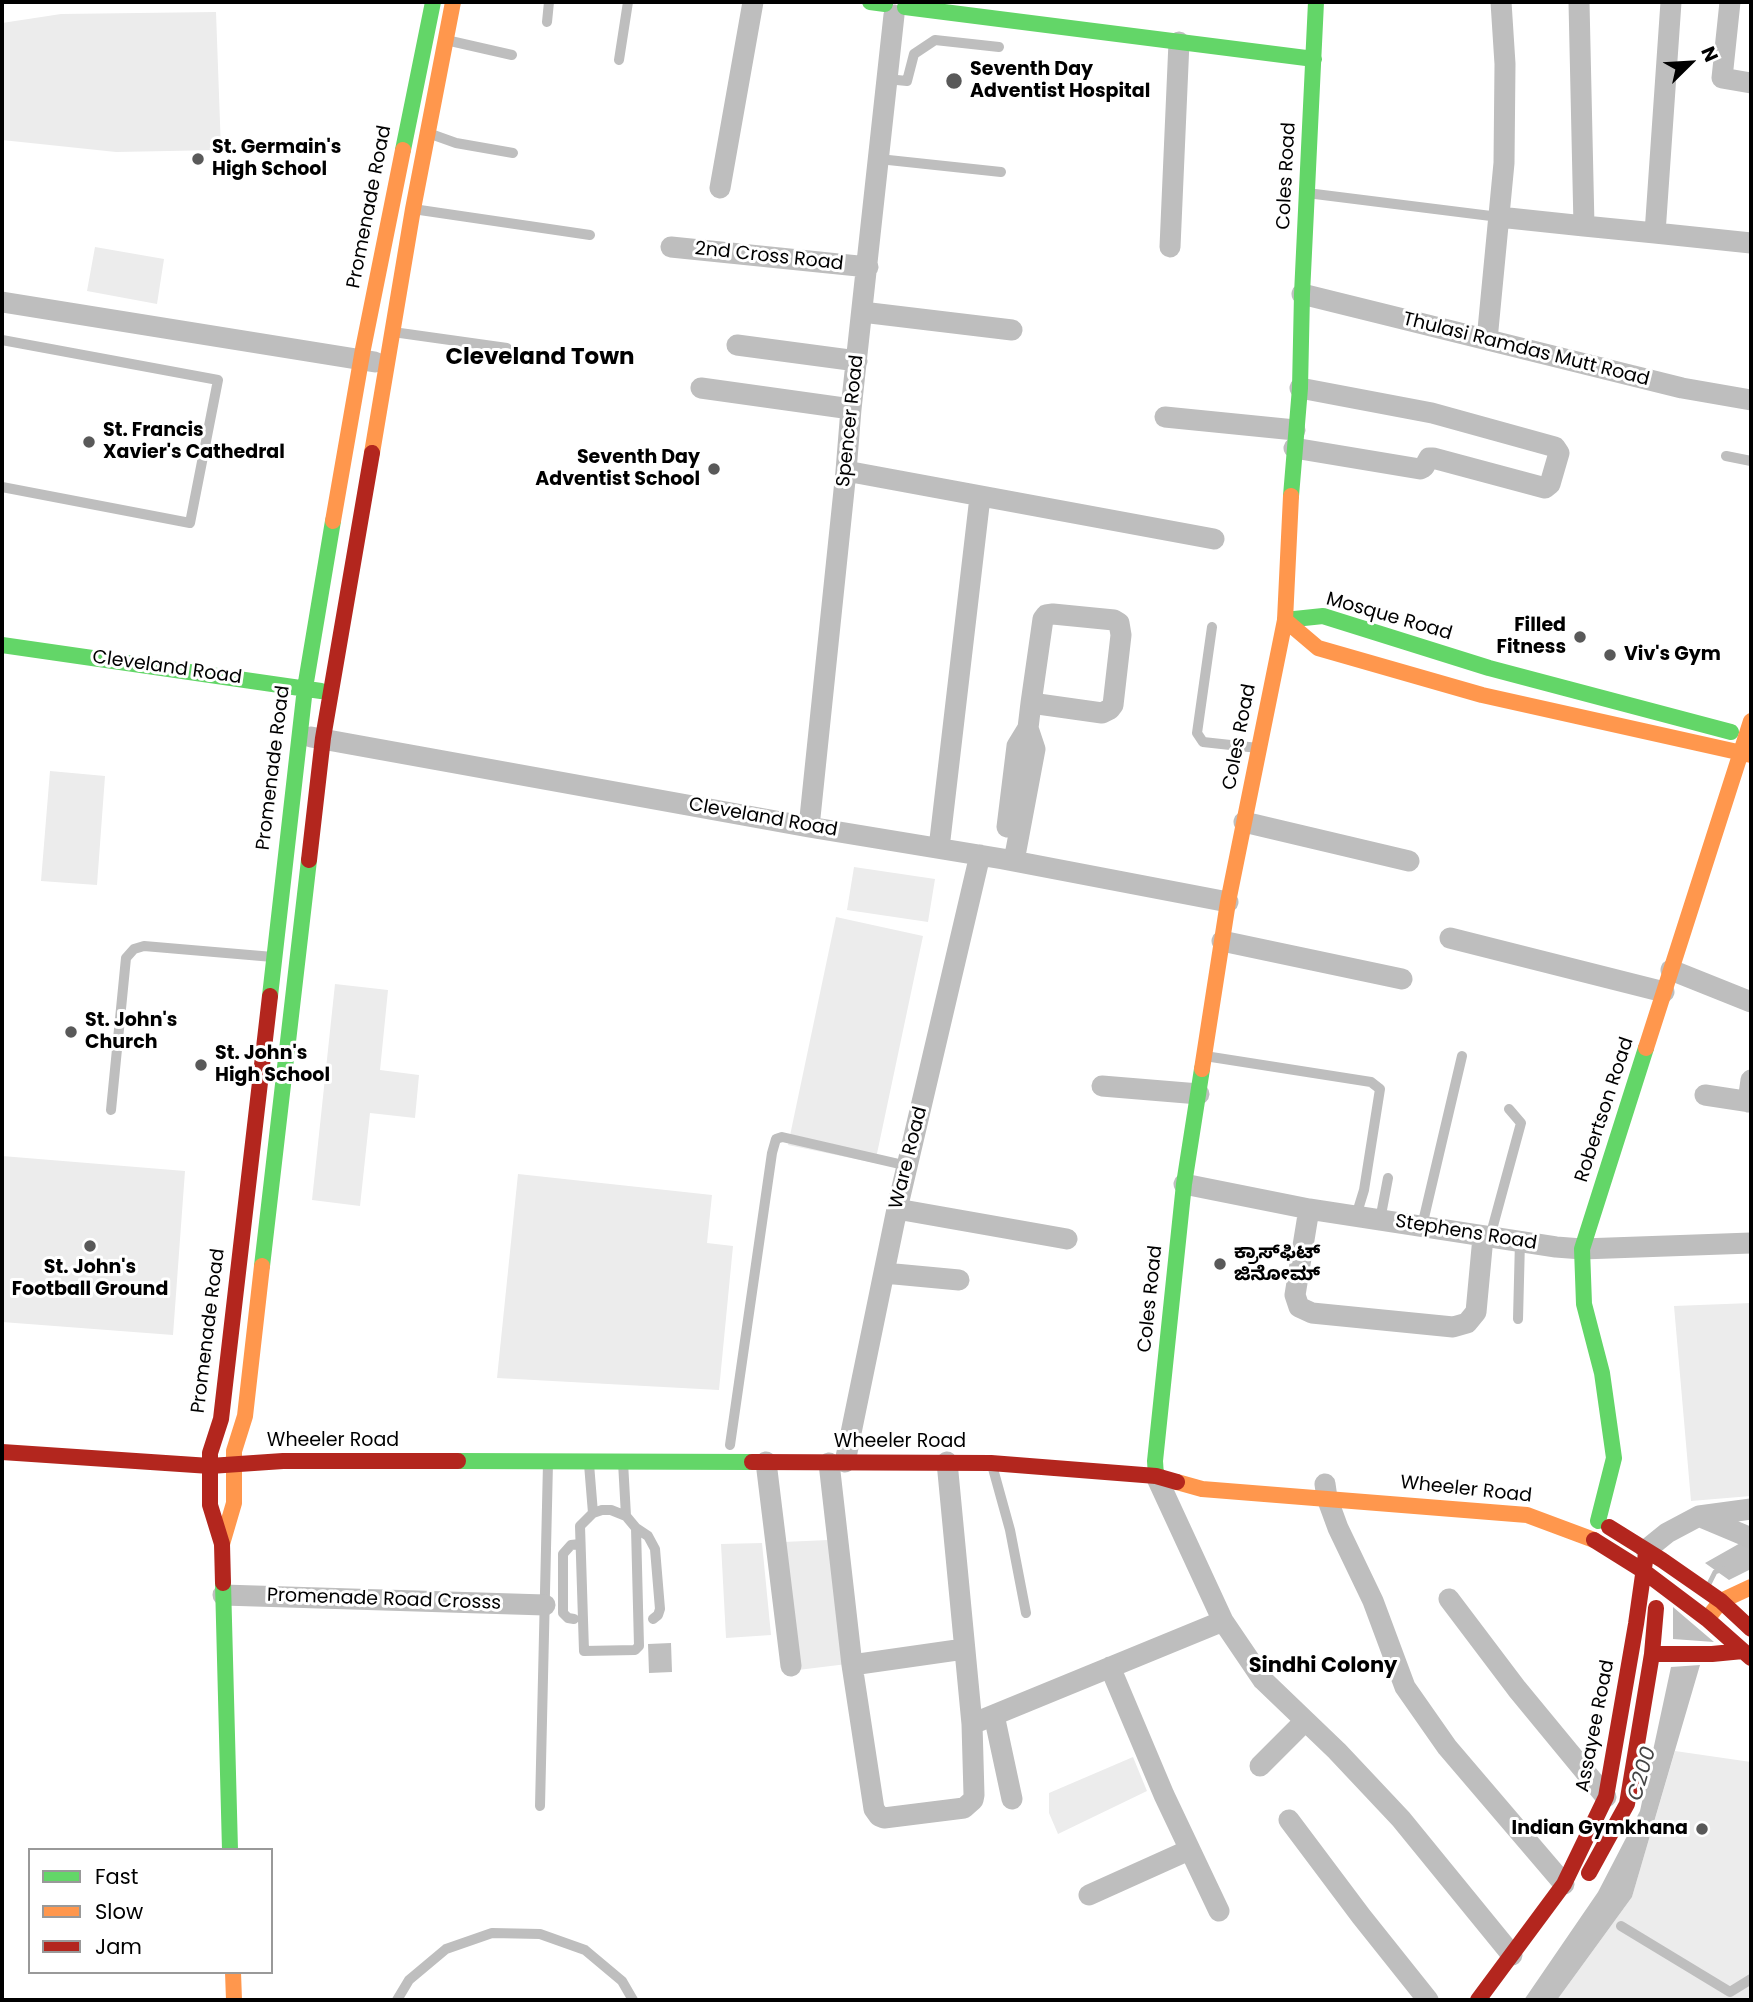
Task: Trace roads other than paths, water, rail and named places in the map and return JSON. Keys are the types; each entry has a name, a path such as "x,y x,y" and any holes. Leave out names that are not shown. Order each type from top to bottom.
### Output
{"street":[{"name":"Promenade Road","path":"230,1848 222,1544 210,1505 210,1459 221,1419 304,688 362,355 433,2"},
{"name":"Promenade Road","path":"222,1544 234,1503 233,1457 245,1416 323,738 413,209 453,2"},
{"path":"720,188 753,2"},
{"name":"Coles Road","path":"1151,1466 1184,1184 1228,902 1285,620 1300,388 1316,2"},
{"path":"1487,340 1504,163 1505,64 1501,2"},
{"path":"1579,2 1584,226"},
{"path":"1656,233 1671,2"},
{"path":"1730,2 1722,78 1751,83"},
{"path":"891,5 1314,59"},
{"name":"Spencer Road","path":"809,827 887,79 891,5"},
{"path":"1170,247 1179,42"},
{"path":"398,176 419,183"},
{"path":"1499,217 1751,243"},
{"name":"2nd Cross Road","path":"671,247 867,267"},
{"name":"Thulasi Ramdas Mutt Road","path":"1302,294 1682,388 1751,400"},
{"path":"2,302 389,359"},
{"path":"862,312 1012,330"},
{"path":"737,345 856,361"},
{"path":"701,388 851,409"},
{"path":"1166,417 1295,439 1419,468 1424,467 1429,458 1433,458 1545,488 1550,484 1559,453 1555,447 1432,413 1300,388"},
{"path":"846,471 1214,539"},
{"path":"939,848 980,497"},
{"path":"1008,860 1017,746 1028,728 1031,703 1043,619 1046,615 1053,614 1114,620 1119,623 1121,635 1110,709 1102,713 1031,703"},
{"name":"Mosque Road","path":"1285,620 1323,616 1489,668 1750,731"},
{"path":"1285,620 1318,648 1482,695 1746,754"},
{"name":"Cleveland Road","path":"2,645 332,692"},
{"name":"Robertson Road","path":"1592,1519 1614,1458 1602,1373 1584,1304 1582,1249 1671,970 1746,754 1750,731"},
{"name":"Cleveland Road","path":"298,734 809,827 1008,860 1228,902"},
{"path":"1244,822 1409,861"},
{"name":"Ware Road","path":"972,1724 974,1795 969,1806 881,1817 874,1809 852,1665 844,1453 897,1209 980,855"},
{"path":"1450,938 1664,992"},
{"path":"1222,941 1402,979"},
{"path":"1671,970 1751,1002"},
{"path":"1705,1095 1750,1102 1751,1080"},
{"path":"1102,1086 1199,1094"},
{"name":"Stephens Road","path":"1184,1184 1309,1209 1582,1249 1751,1244"},
{"path":"897,1209 1068,1239"},
{"path":"1309,1209 1295,1295 1299,1307 1312,1313 1453,1327 1466,1323 1476,1312 1487,1237"},
{"path":"884,1273 959,1280"},
{"name":"Wheeler Road","path":"2,1440 210,1459"},
{"name":"Wheeler Road","path":"2,1452 210,1459 233,1457 273,1447 622,1453 766,1462 798,1454 844,1453 947,1462 1151,1466 1202,1489 1276,1496 1362,1486"},
{"name":"Wheeler Road","path":"888,1447 1007,1449"},
{"name":"Wheeler Road","path":"233,1457 282,1461 589,1461 622,1453"},
{"path":"766,1462 790,1666"},
{"path":"947,1462 972,1724 1223,1621"},
{"path":"1151,1466 1223,1621 1263,1681 1337,1751 1401,1819 1512,1955"},
{"path":"1326,1491 1338,1528 1373,1601 1405,1687 1447,1747 1574,1883"},
{"name":"Wheeler Road","path":"1326,1491 1410,1497 1527,1515 1650,1560 1659,1582 1721,1630 1747,1654"},
{"path":"1650,1560 1667,1533 1699,1516 1751,1509"},
{"path":"1699,1516 1749,1537"},
{"name":"Wheeler Road","path":"1592,1519 1650,1560 1717,1599 1751,1629"},
{"name":"Assayee Road","path":"1574,1883 1606,1797 1650,1560"},
{"name":"Assayee Road","path":"1478,2000 1512,1955 1574,1883 1627,1804 1652,1654 1659,1582"},
{"path":"1705,1618 1717,1599 1751,1587"},
{"name":"Promenade Road Crosss","path":"223,1595 545,1605"},
{"path":"1449,1599 1517,1689 1606,1797"},
{"path":"1721,1630 1735,1614 1751,1606"},
{"path":"852,1665 964,1649"},
{"path":"1652,1654 1747,1654"},
{"path":"1110,1667 1164,1795 1219,1911"},
{"path":"994,1715 1012,1799"},
{"path":"1261,1766 1305,1721"},
{"path":"1289,1820 1428,2000"},
{"path":"1089,1895 1189,1850"},
{"path":"233,1974 234,2000"}],"lane":[{"path":"547,22 549,2"},
{"path":"619,60 628,2"},
{"path":"951,41 955,13"},
{"path":"446,40 512,55"},
{"path":"887,79 907,81 915,54 935,40 999,47"},
{"path":"428,133 456,143 513,153"},
{"path":"879,159 1001,172"},
{"path":"1307,193 1499,217"},
{"path":"413,209 590,235"},
{"path":"393,332 507,348"},
{"path":"2,341 218,380 190,523 2,487"},
{"path":"1726,456 1751,461"},
{"path":"1212,627 1197,733 1203,742 1258,748"},
{"path":"111,1110 126,958 134,949 144,946 273,957"},
{"path":"1204,1056 1371,1082 1380,1089 1364,1190 1356,1216"},
{"path":"1422,1226 1462,1056"},
{"path":"1487,1237 1521,1123 1509,1109"},
{"path":"731,1445 776,1139 782,1137 908,1166"},
{"path":"1380,1220 1388,1178"},
{"path":"1518,1319 1520,1241"},
{"path":"622,1453 626,1516"},
{"path":"540,1806 548,1461"},
{"path":"589,1461 593,1513"},
{"path":"991,1463 1010,1530 1026,1613"},
{"path":"636,1528 639,1646 637,1649 584,1651 580,1526 593,1513 611,1510 626,1516 636,1528 648,1536 655,1549 660,1609 653,1619"},
{"path":"574,1619 563,1614 562,1554 571,1545 580,1544"},
{"path":"1621,1926 1730,1992 1751,1979"},
{"path":"397,2000 409,1980 446,1949 492,1933 540,1934 585,1950 622,1981 633,2000"}],"waterway":[{"name":"C200","path":"1709,1584 1715,1572 1723,1569"}],"place":[{"name":"Seventh Day Adventist Hospital","path":"954,81"},
{"name":"St. Germain's High School","path":"198,159"},
{"name":"St. Francis Xavier's Cathedral","path":"89,442"},
{"name":"Seventh Day Adventist School","path":"714,469"},
{"name":"Filled Fitness","path":"1580,637"},
{"name":"Viv's Gym","path":"1610,655"},
{"name":"St. John's Church","path":"71,1032"},
{"name":"St. John's High School","path":"201,1065"},
{"name":"St. John's Football Ground","path":"90,1246"},
{"name":"ಕ್ರಾಸ್‌ಫಿಟ್ ಜಿನೋಮ್","path":"1220,1264"},
{"name":"Indian Gymkhana","path":"1702,1829"}],"district":[{"name":"Cleveland Town","path":"540,358"},
{"name":"Sindhi Colony","path":"1323,1667"}]}
